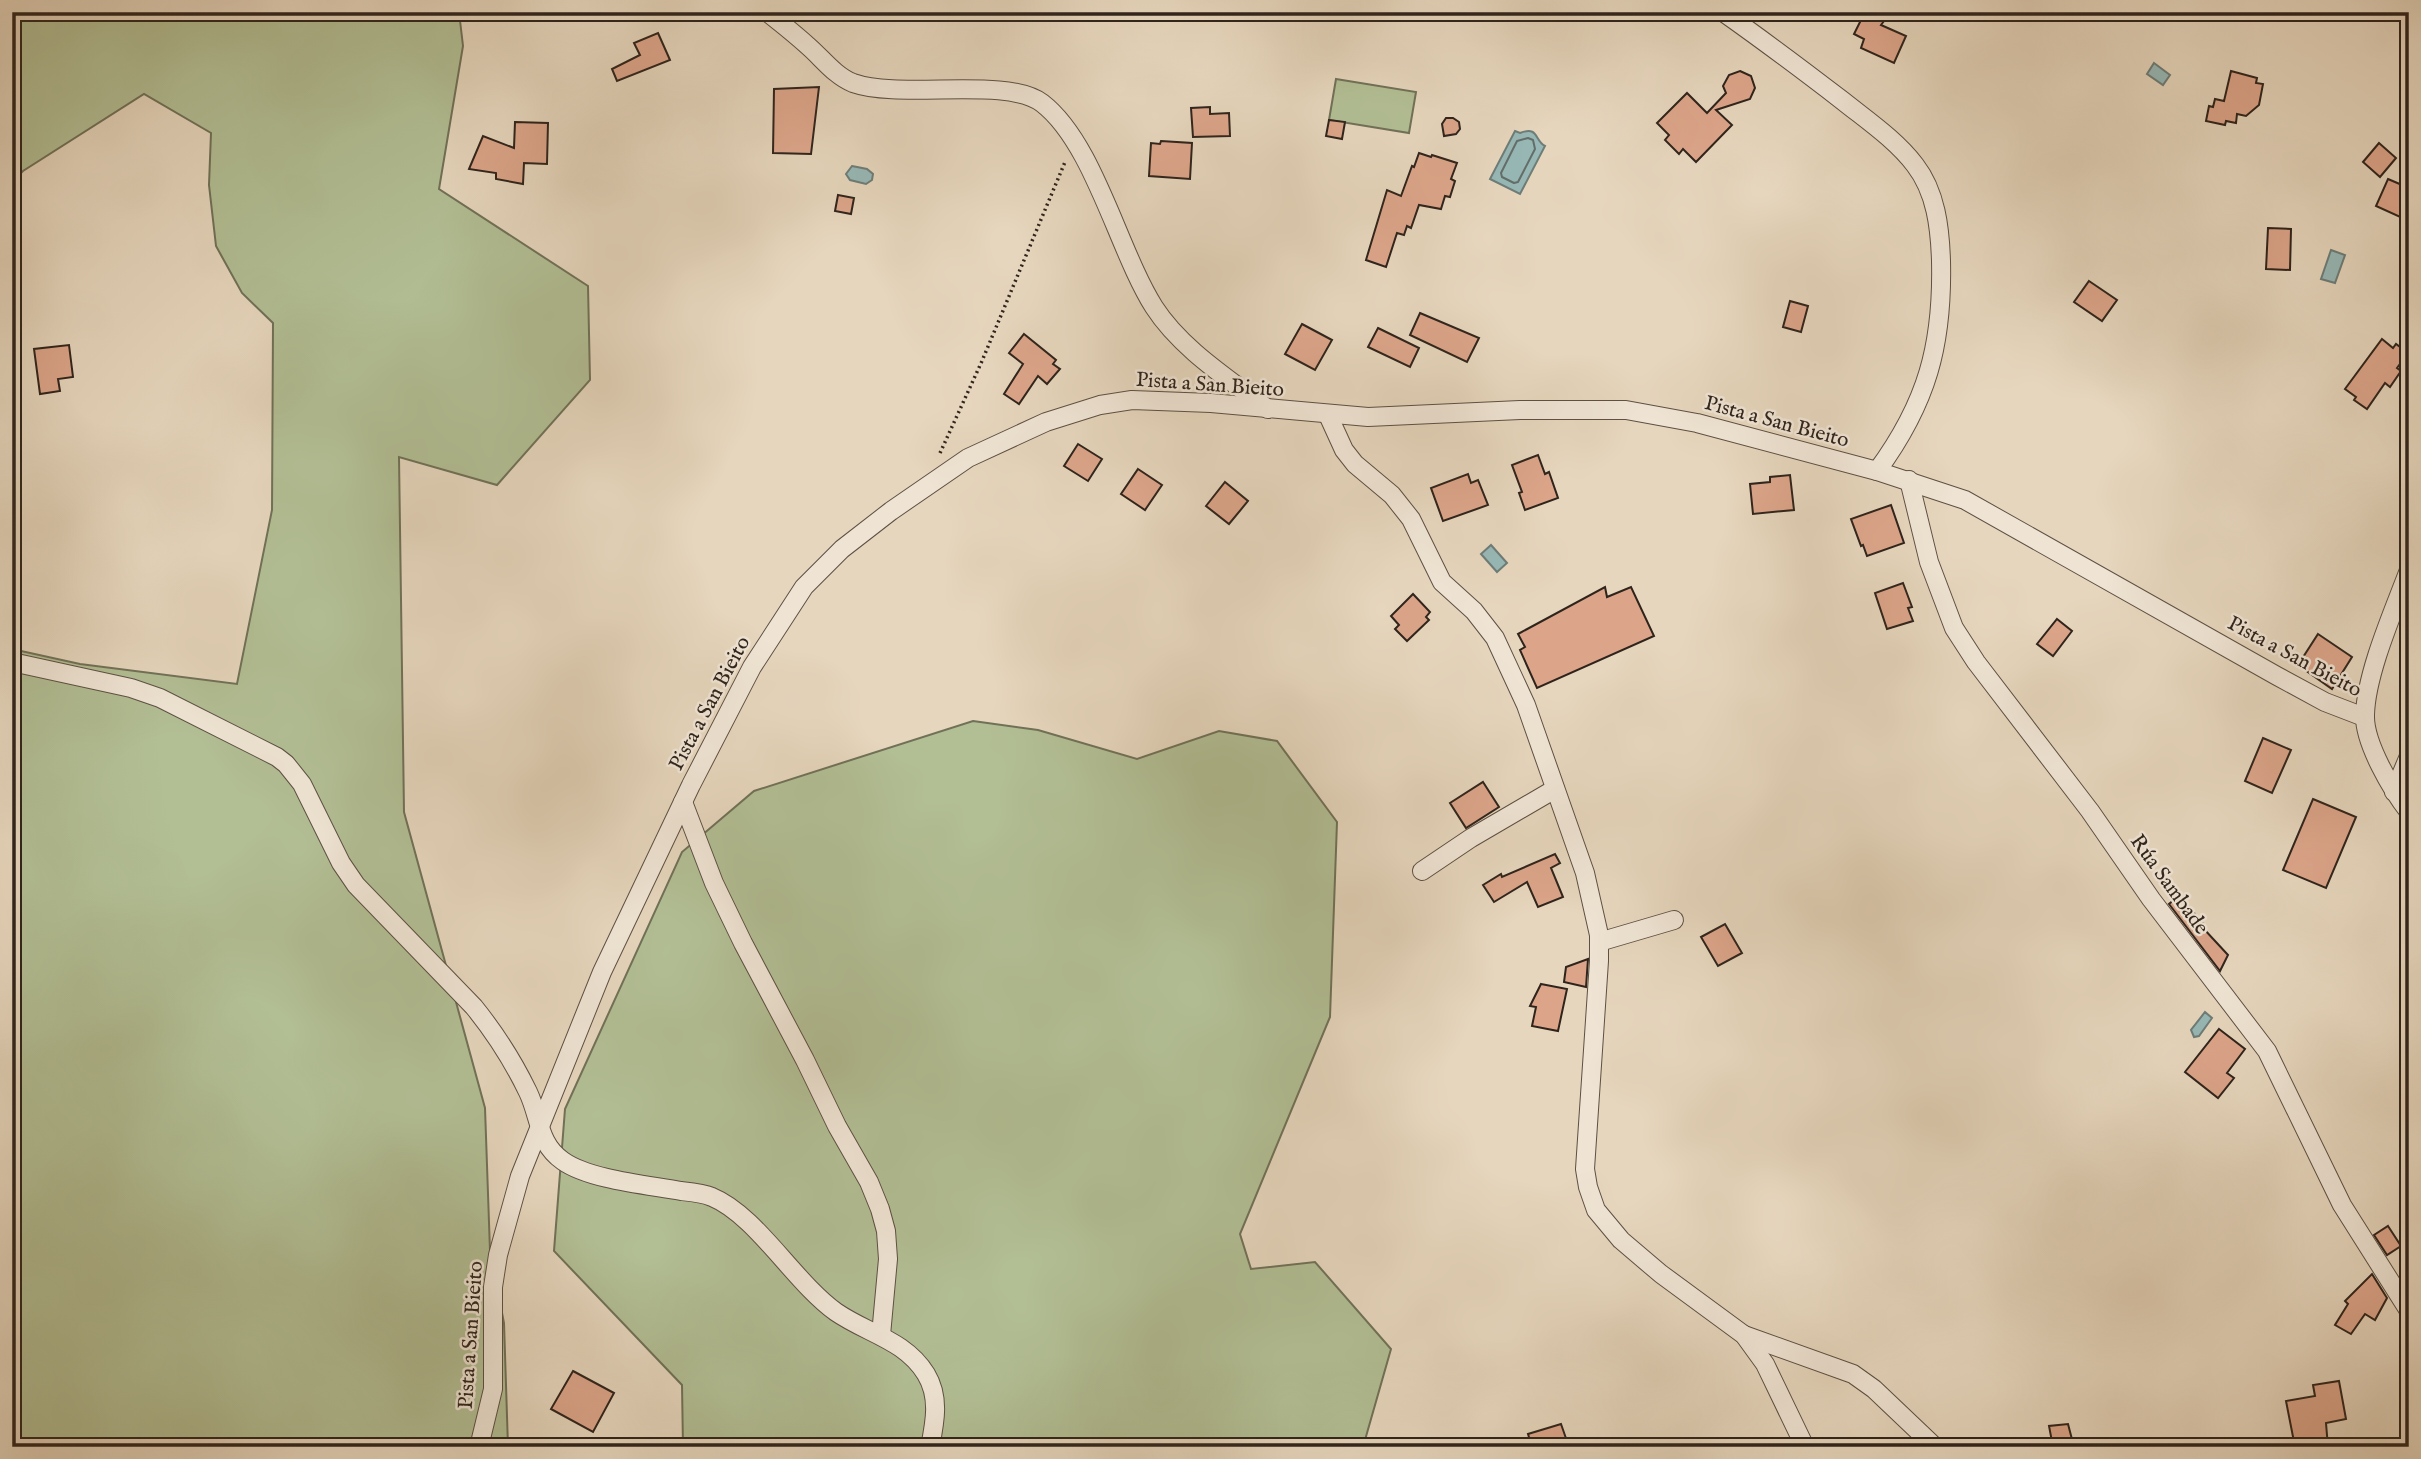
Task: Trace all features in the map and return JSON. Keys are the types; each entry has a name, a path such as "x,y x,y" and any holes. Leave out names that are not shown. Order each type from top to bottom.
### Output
{"street":[{"path":"767,12 835,71 852,82 899,89 1020,94 1034,98 1045,106 1073,140 1091,172 1155,310 1198,354 1268,409"},
{"path":"1723,12 1777,50 1899,147 1918,167 1933,200 1941,244 1940,323 1933,357 1917,405 1904,432 1877,471"},
{"name":"Pista a San Bieito","path":"479,1447 493,1389 493,1287 498,1255 520,1177 602,972 683,802 752,667 804,587 842,550 922,488 992,446 1046,422 1100,405 1132,400 1163,400 1368,417 1520,410 1626,410 1697,423 1943,491 1985,510 2325,702 2364,718"},
{"path":"1328,415 1344,450 1355,464 1392,495 1412,519 1434,571 1442,582 1474,611 1495,638 1526,705 1585,873 1599,942 1585,1169 1596,1210 1620,1240 1744,1335 1853,1374 1874,1389 1935,1447"},
{"name":"Rúa Sambade","path":"1909,480 1929,562 1954,628 1976,663 2082,800 2151,899 2267,1051 2342,1205 2409,1311"},
{"path":"2409,570 2368,690 2364,718 2382,771 2409,813"},
{"path":"12,662 131,688 160,698 286,764 302,784 341,863 356,885 491,1028 529,1093 548,1148 577,1169 631,1182 709,1195 724,1202 836,1312 881,1335 913,1356 928,1376 934,1392 936,1408 930,1447"},
{"path":"2395,792 2409,755"},
{"path":"1422,871 1555,789"},
{"path":"683,802 714,883 743,943 837,1126 869,1182 880,1209 886,1231 888,1259 881,1335"},
{"path":"1599,942 1675,920"},
{"path":"1744,1335 1765,1364 1805,1447"}],"path":[{"path":"2176,12 2182,17"},
{"path":"922,488 977,372 1073,140"}],"green space":[{"path":"12,12 459,12 463,46 439,189 588,286 590,380 497,485 399,457 404,812 485,1108 490,1251 504,1323 508,1447 12,1447 12,649 80,664 237,684 272,510 273,323 242,293 216,246 209,185 211,133 144,94 23,171 12,182"},
{"path":"1336,79 1416,92 1409,133 1329,120"},
{"path":"973,721 1038,730 1137,759 1219,731 1277,741 1337,822 1330,1017 1240,1234 1251,1269 1315,1262 1391,1349 1363,1447 683,1447 682,1385 554,1251 565,1109 682,852 754,791"}],"water":[{"path":"2154,63 2170,75 2163,85 2147,74"},
{"path":"1515,131 1533,132 1545,146 1520,194 1490,179"},
{"path":"852,166 867,169 873,174 872,180 866,184 850,180 846,174"},
{"path":"2331,250 2345,255 2335,283 2321,279"},
{"path":"1491,545 1507,563 1497,572 1481,554"},
{"path":"2205,1012 2212,1018 2199,1036 2194,1037 2191,1030"}],"building":[{"path":"1864,14 1884,21 1881,25 1906,36 1894,63 1861,48 1864,39 1854,34"},
{"path":"658,33 670,60 617,81 612,69 640,55 634,43"},
{"path":"1740,71 1751,76 1755,88 1750,99 1716,110 1732,125 1696,162 1683,149 1679,154 1665,140 1669,135 1657,123 1687,93 1707,113 1726,93 1723,86 1729,75"},
{"path":"2231,71 2257,78 2256,83 2263,84 2259,105 2246,116 2237,114 2236,123 2226,121 2225,125 2206,121 2209,106 2213,107 2215,99 2224,101"},
{"path":"819,87 811,154 773,153 774,89"},
{"path":"1210,107 1210,114 1229,113 1230,136 1193,137 1191,108"},
{"path":"1446,118 1459,122 1460,129 1456,134 1444,136 1442,124"},
{"path":"1329,120 1345,122 1342,139 1326,136"},
{"path":"515,122 548,123 547,164 524,163 523,184 496,179 496,173 469,169 483,136 514,148"},
{"path":"1161,141 1192,143 1190,179 1149,176 1151,143 1160,144"},
{"path":"2379,143 2396,158 2380,177 2363,162"},
{"path":"1419,153 1457,163 1451,179 1455,181 1450,197 1445,196 1441,209 1419,205 1411,228 1407,226 1404,235 1397,233 1386,267 1366,260 1387,190 1401,196"},
{"path":"2388,179 2409,188 2409,221 2376,206"},
{"path":"838,195 854,198 851,214 835,211"},
{"path":"2268,228 2291,229 2290,270 2266,269"},
{"path":"2089,281 2117,300 2102,321 2074,302"},
{"path":"1790,301 1808,306 1801,332 1783,327"},
{"path":"1420,313 1479,338 1467,362 1410,335"},
{"path":"1302,324 1332,340 1315,370 1285,354"},
{"path":"1378,328 1419,348 1410,367 1368,347"},
{"path":"1024,334 1056,360 1053,364 1060,369 1047,384 1038,376 1019,404 1004,394 1023,364 1009,353"},
{"path":"2382,339 2393,348 2396,344 2408,353 2397,368 2401,371 2390,387 2385,383 2367,409 2345,389"},
{"path":"69,345 73,377 58,379 60,391 40,394 34,349"},
{"path":"1078,444 1102,459 1088,481 1064,466"},
{"path":"1538,455 1545,474 1549,472 1558,498 1525,510 1519,493 1522,492 1512,465"},
{"path":"1138,469 1162,485 1145,510 1121,494"},
{"path":"1468,474 1471,483 1478,480 1488,505 1443,521 1431,488"},
{"path":"1790,475 1794,510 1753,514 1750,484 1770,482 1770,477"},
{"path":"1225,482 1248,501 1229,524 1206,506"},
{"path":"1891,505 1904,543 1867,556 1851,519"},
{"path":"1903,583 1912,607 1908,608 1913,621 1887,629 1875,593"},
{"path":"1605,587 1607,597 1631,587 1654,636 1537,688 1520,650 1525,647 1518,634"},
{"path":"1413,594 1430,612 1426,617 1429,620 1407,641 1395,629 1399,625 1391,616"},
{"path":"2057,619 2072,631 2053,656 2037,644"},
{"path":"2318,634 2352,657 2332,689 2298,665"},
{"path":"2263,738 2291,750 2272,793 2245,781"},
{"path":"1483,782 1499,807 1466,828 1450,803"},
{"path":"2313,799 2356,817 2326,888 2283,870"},
{"path":"1555,854 1560,863 1551,868 1563,897 1538,907 1527,882 1494,902 1483,885 1501,874 1502,877"},
{"path":"2175,899 2181,905 2184,901 2205,926 2203,928 2228,955 2220,971 2169,904"},
{"path":"1725,924 1742,953 1718,966 1701,937"},
{"path":"1588,959 1586,987 1564,982 1566,967"},
{"path":"1541,984 1567,989 1558,1031 1532,1026 1536,1007 1530,1006"},
{"path":"2219,1029 2245,1049 2227,1073 2234,1078 2218,1098 2185,1072"},
{"path":"2388,1226 2401,1246 2387,1255 2374,1235"},
{"path":"2372,1274 2387,1298 2375,1320 2365,1314 2351,1334 2335,1325 2348,1304 2345,1301"},
{"path":"573,1371 614,1393 593,1432 551,1409"},
{"path":"2339,1381 2346,1419 2326,1423 2328,1447 2295,1447 2286,1401 2315,1396 2313,1385"},
{"path":"1561,1424 1569,1447 1532,1447 1528,1434"},
{"path":"2068,1424 2074,1447 2053,1447 2049,1426"}]}
